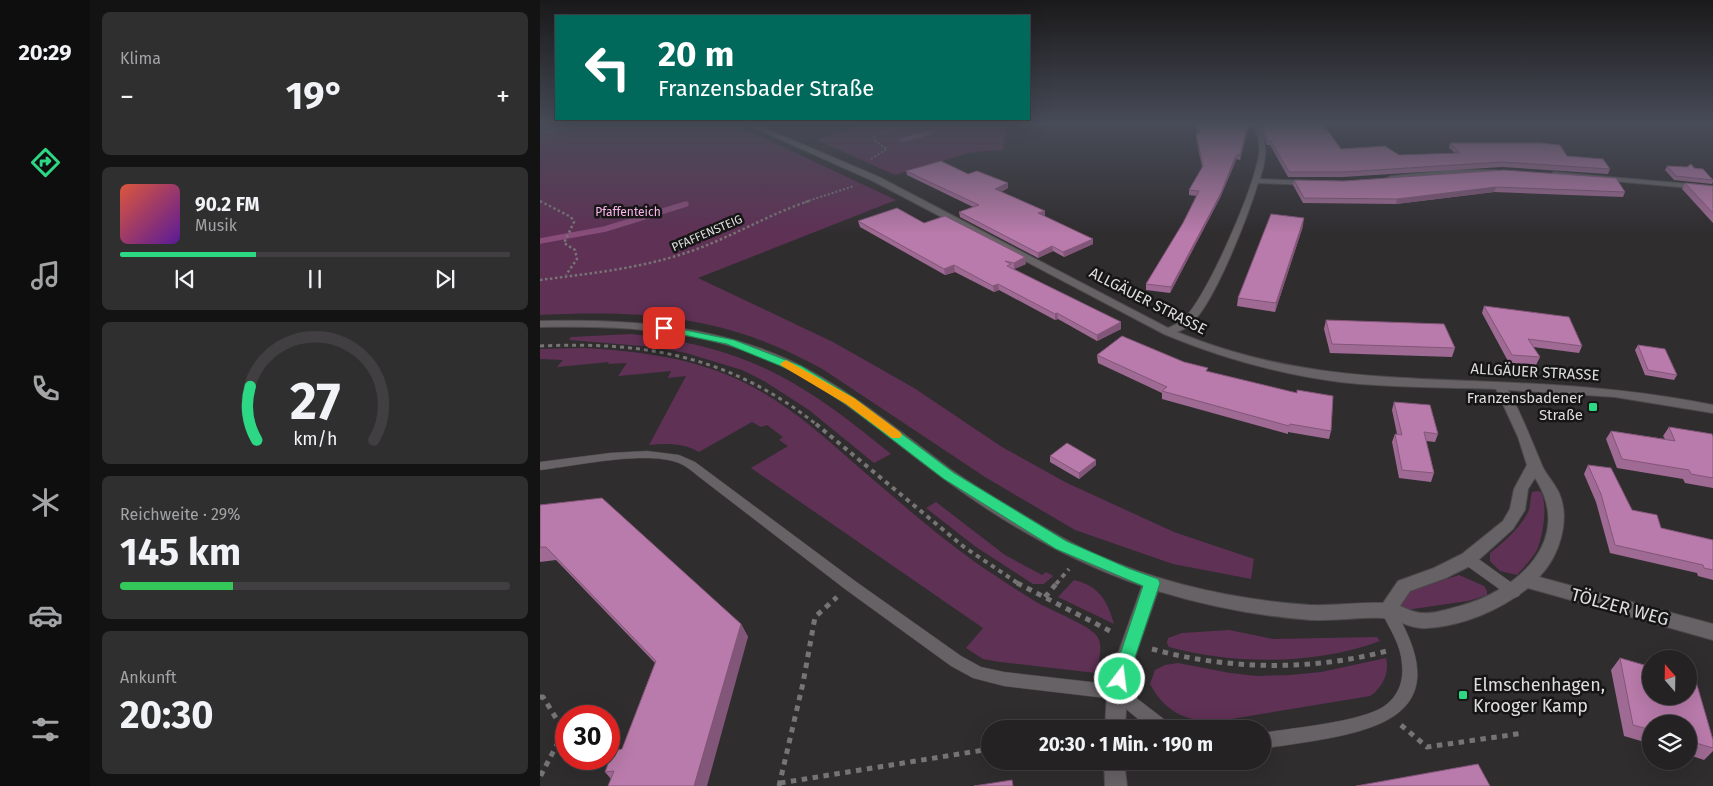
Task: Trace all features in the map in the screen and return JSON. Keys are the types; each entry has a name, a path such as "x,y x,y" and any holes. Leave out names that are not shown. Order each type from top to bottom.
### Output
{"street":[{"name":"ALLGÄUER STRASSE","path":"835,161 876,179 1168,332 1205,348 1254,363 1325,376 1597,390 1713,409"},
{"path":"1168,332 1188,321 1206,295 1256,181 1262,161"},
{"path":"1384,179 1453,172 1502,171"},
{"path":"1548,174 1713,188"},
{"path":"1256,181 1320,182"},
{"path":"540,324 600,323 664,328 730,342 764,354 797,369 850,401 949,476 1061,545 1152,583 1218,598 1310,612 1388,610 1422,621 1475,610 1520,587 1543,561 1553,537 1556,518 1552,490 1534,466 1525,438 1500,386"},
{"path":"1388,610 1404,586 1440,573 1468,559 1508,525 1517,510 1522,489 1534,466"},
{"path":"1115,720 1117,692 1131,642 1152,583"},
{"name":"TÖLZER WEG","path":"1520,587 1713,632"},
{"path":"1115,770 1116,786"}],"lane":[{"path":"540,466 627,457 658,456 679,459 702,473 850,585 956,661 978,673 1004,679 1117,692 1152,720"},
{"path":"1468,559 1520,587"},
{"path":"1271,739 1362,723 1388,714 1405,697 1411,677 1407,645 1388,610"}],"path":[{"path":"847,166 861,161"},
{"name":"PFAFFENSTEIG","path":"540,280 643,265 679,255 796,205 876,179"},
{"path":"540,201 571,217 574,222 564,240 566,245 577,254 577,259 565,276"},
{"path":"540,346 591,345 643,350 702,362 756,384 813,422 982,560 1045,597 1131,642 1176,656 1262,667 1311,664 1376,653 1407,645"},
{"path":"1045,597 1082,555"},
{"path":"850,585 815,617 804,683 780,784 981,750"},
{"path":"540,697 543,697 564,731 540,777"},
{"path":"1388,714 1427,747 1524,733"}],"green space":[{"name":"Pfaffenteich","path":"540,161 812,161 896,200 698,278 833,342 914,388 1002,447 1067,483 1174,532 1254,559 1251,579 1173,564 1075,530 985,477 824,370 789,352 754,338 687,320 652,316 616,314 540,315"},
{"path":"863,161 943,161 895,175"},
{"path":"631,334 708,348 741,358 772,372 829,406 891,454 874,463 809,410 764,381 742,370 686,353 654,347 569,340 571,337"},
{"path":"584,348 667,357 707,367 745,383 775,400 816,430 944,539 975,562 1038,603 1093,632 1100,644 1096,673 983,659 966,648 983,628 751,468 788,446 779,440 783,437 767,425 761,427 752,422 699,452 675,444 649,445 686,376 668,378 671,371 618,376 627,363 608,364 609,362 557,367 563,360 540,359 540,349"},
{"path":"1532,492 1541,492 1543,498 1544,512 1543,529 1537,550 1517,575 1500,571 1490,561 1490,553 1521,524 1529,510"},
{"path":"936,502 1005,555 1042,575 1046,572 1053,576 1044,584 1033,584 976,547 926,508"},
{"path":"1459,575 1484,586 1487,595 1468,601 1399,611 1390,597"},
{"path":"1074,580 1090,586 1101,595 1114,624 1058,597"},
{"path":"1229,630 1273,639 1377,637 1380,641 1329,655 1275,660 1221,657 1194,653 1169,647 1167,643 1168,638 1182,633"},
{"path":"1386,658 1387,669 1384,680 1370,696 1225,720 1198,720 1184,716 1168,707 1150,684 1155,670 1165,665 1178,663 1257,676 1321,672"}],"building":[{"path":"941,161 968,174 977,171 1008,183 995,189 1045,211 1038,213 1093,239 1063,252 1052,246 1038,253 959,212 979,205 906,171"},
{"path":"1202,161 1234,161 1221,193 1171,287 1146,284 1183,223 1199,191 1189,190 1203,166"},
{"path":"1282,161 1604,161 1610,169 1503,162 1344,172 1289,172"},
{"path":"1691,164 1694,168 1703,169 1713,180 1676,176 1667,166 1687,167"},
{"path":"1504,170 1616,178 1625,192 1496,187 1397,199 1304,198 1294,180 1344,181"},
{"path":"1685,183 1713,186 1713,213"},
{"path":"897,208 924,223 945,216 1025,257 1014,263 1005,261 1011,264 1007,266 1121,322 1097,335 998,284 993,286 954,265 944,269 858,221"},
{"path":"1271,214 1304,218 1276,303 1238,298"},
{"path":"1484,306 1569,317 1582,346 1528,339 1540,357 1512,355"},
{"path":"1326,320 1444,324 1455,348 1332,344"},
{"path":"1122,336 1184,362 1208,368 1206,371 1297,393 1297,390 1333,396 1331,431 1290,424 1289,426 1162,391 1167,387 1097,355"},
{"path":"1638,345 1665,349 1677,375 1648,370"},
{"path":"1394,402 1430,405 1438,434 1424,432 1434,473 1402,470 1395,434 1402,435"},
{"path":"1669,427 1712,434 1713,478 1691,474 1689,470 1622,459 1611,431 1675,441"},
{"path":"1067,443 1096,460 1079,473 1050,456"},
{"path":"1588,465 1611,468 1632,510 1657,515 1661,528 1713,540 1713,570 1704,568 1703,565 1615,545 1601,494"},
{"path":"602,498 741,624 694,786 608,786 614,771 605,772 606,770 620,770 620,749 622,749 656,661 546,547 540,547 540,505"},
{"path":"1620,658 1642,664 1642,705 1698,705 1698,688 1713,740 1713,748 1697,743 1697,715 1642,715 1642,728 1633,725"},
{"path":"1478,764 1490,786 1356,786"},
{"path":"1012,780 1013,786 974,786"}],"waterway":[{"path":"540,241 605,229 686,204"}],"slow traffic":[{"path":"786,364 850,401 896,435"}],"place":[{"name":"Franzensbadener Straße","path":"1593,407"},
{"name":"Elmschenhagen, Krooger Kamp","path":"1463,695"}],"route":[{"path":"664,328 730,342 764,354 797,369 850,401 949,476 1061,545 1125,574 1152,583 1123,665 1120,679"}]}
